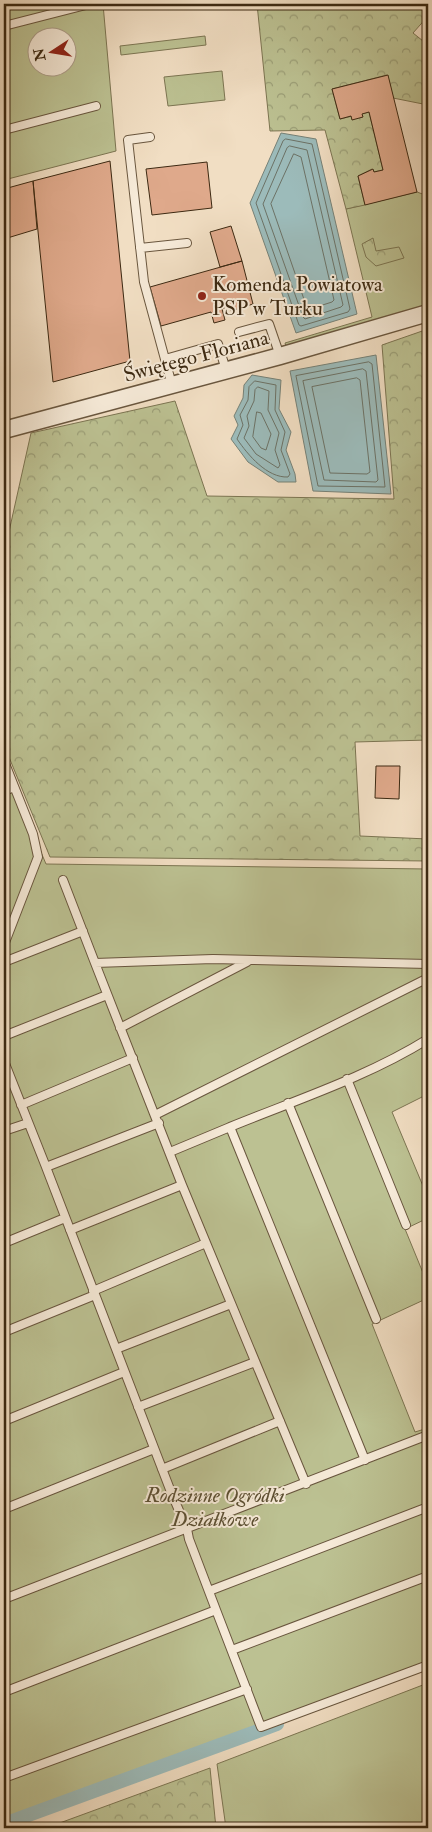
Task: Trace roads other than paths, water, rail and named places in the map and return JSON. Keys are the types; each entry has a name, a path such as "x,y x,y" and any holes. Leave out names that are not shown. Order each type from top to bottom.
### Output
{"street":[{"name":"Świętego Floriana","path":"4,430 280,356 428,313"}],"lane":[{"path":"4,26 86,5"},
{"path":"4,130 96,106"},
{"path":"150,138 128,140 144,282 172,385"},
{"path":"140,248 187,243"},
{"path":"239,332 269,324 280,356"},
{"path":"165,358 218,344 226,370"},
{"path":"4,762 33,834 38,857 4,944"},
{"path":"4,791 14,788"},
{"path":"63,880 182,1185 306,1484"},
{"path":"4,962 83,931"},
{"path":"96,963 213,958 248,961 428,964"},
{"path":"120,1028 248,961"},
{"path":"46,1167 157,1119 428,978"},
{"path":"4,1036 107,995"},
{"path":"170,1152 347,1079 408,1052 428,1039"},
{"path":"21,1105 133,1058"},
{"path":"4,1061 154,1449 187,1528 261,1727 428,1665"},
{"path":"347,1079 406,1225"},
{"path":"288,1103 376,1319"},
{"path":"4,1131 28,1123"},
{"path":"230,1127 365,1460"},
{"path":"70,1230 182,1185"},
{"path":"4,1243 65,1218"},
{"path":"4,1332 206,1243"},
{"path":"116,1349 231,1304"},
{"path":"138,1407 256,1362"},
{"path":"4,1421 124,1372"},
{"path":"162,1469 280,1421"},
{"path":"4,1599 306,1484 428,1435"},
{"path":"4,1509 154,1449"},
{"path":"209,1591 428,1507"},
{"path":"232,1650 428,1576"},
{"path":"4,1692 216,1610"},
{"path":"4,1778 246,1689"}],"water":[{"path":"281,133 316,139 357,314 296,333 250,203"},
{"path":"376,355 391,494 313,491 290,371"},
{"path":"252,375 281,380 279,409 291,432 286,450 296,482 278,482 248,462 231,439 238,425 234,416 243,398 244,385"}],"waterway":[{"path":"4,1824 277,1724"}],"place":[{"name":"Komenda Powiatowa PSP w Turku","path":"202,296"}],"park label":[{"name":"Rodzinne Ogródki Działkowe","path":"215,1507"}]}
